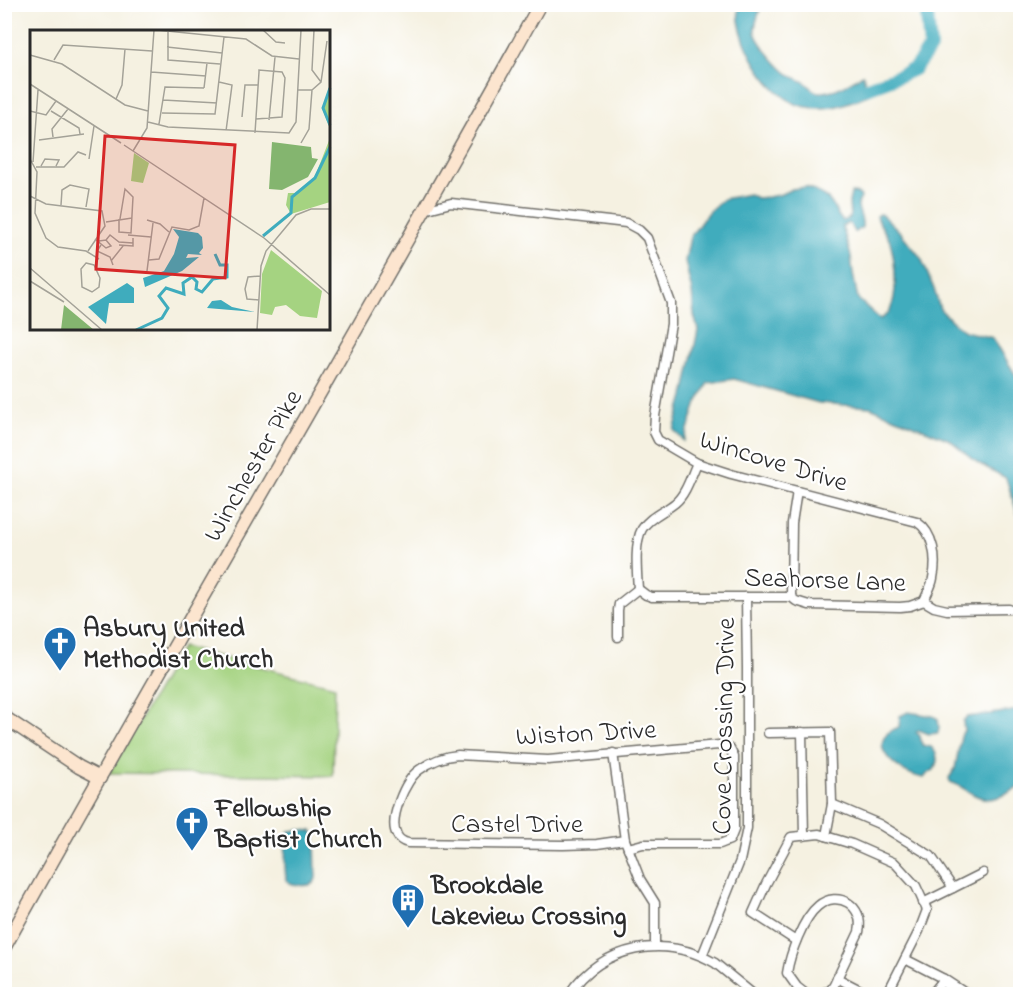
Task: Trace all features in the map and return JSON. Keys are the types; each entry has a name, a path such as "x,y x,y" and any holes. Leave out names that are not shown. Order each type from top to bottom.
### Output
{"main road":[{"name":"Winchester Pike","path":"4,948 540,4"},
{"path":"4,717 100,778"}],"street":[{"path":"439,185 451,202"},
{"name":"Wincove Drive","path":"424,210 451,202 626,223 636,227 647,238 672,310 655,416 654,432 658,440 698,463 730,474 910,520 921,525 928,532 934,556 933,578 924,601"},
{"path":"618,637 619,604 638,589 638,538 641,530 647,522 682,496 698,463"},
{"path":"791,597 792,523 797,491"},
{"name":"Seahorse Lane","path":"638,589 652,597 791,597 809,605 881,608 910,606 924,601 946,610 1009,609"},
{"name":"Cove Crossing Drive","path":"702,956 740,861 747,828 746,597"},
{"path":"802,732 804,836"},
{"path":"768,733 831,732 832,804 826,836"},
{"name":"Wiston Drive","path":"408,843 400,839 395,830 395,815 402,794 417,771 442,758 458,754 548,760 723,745 733,753 734,790"},
{"path":"613,753 626,844 640,879 655,903 655,946"},
{"name":"Castel Drive","path":"408,843 720,844 727,842 734,830 734,790"},
{"path":"832,804 879,824 931,856 953,888"},
{"path":"796,941 753,913 791,837 819,834 852,844 895,863 916,886 927,910 920,931 888,994"},
{"path":"923,903 983,873"},
{"path":"807,994 797,987 788,973 788,965 796,941 817,906 826,901 844,901 858,912 861,924 859,932 830,991 816,994"},
{"path":"569,994 592,969 614,956 655,946 681,949 702,956 715,963 753,994"},
{"path":"905,960 944,979 967,994"},
{"path":"837,978 868,994"},
{"path":"932,994 944,979"},
{"path":"944,979 951,994"}],"green space":[{"path":"182,647 335,686 333,776 109,773"}],"water":[{"path":"739,5 761,5 755,32 768,53 788,74 814,90 827,92 863,74 868,95 825,108 802,106 785,97 774,88 754,62 742,32"},
{"path":"806,187 827,198 843,221 850,218 851,193 861,196 858,209 862,227 854,232 849,223 842,226 851,256 858,299 880,319 892,306 895,272 889,239 878,220 877,216 880,214 901,233 921,258 940,309 964,331 993,338 1020,382 1020,522 1006,478 978,463 950,440 870,407 819,403 734,379 708,383 697,403 684,441 674,430 698,330 685,261 690,237 708,212 723,199 749,194 757,198 768,197"},
{"path":"1020,710 1020,787 990,799 978,797 950,782 949,778 955,769 964,730 963,721 967,717"},
{"path":"908,712 938,719 938,733 929,734 919,730 916,732 920,736 922,745 931,747 937,755 934,770 924,778 904,771 888,757 883,749 883,741 888,733 899,727 900,716"},
{"path":"290,831 312,831 315,836 316,878 314,883 308,885 296,885 286,880 286,835"}],"waterway":[{"path":"851,94 914,69 930,48 926,4"}],"place":[{"name":"Asbury United Methodist Church","path":"60,672"},
{"name":"Fellowship Baptist Church","path":"192,852"},
{"name":"Brookdale Lakeview Crossing","path":"408,929"}]}
